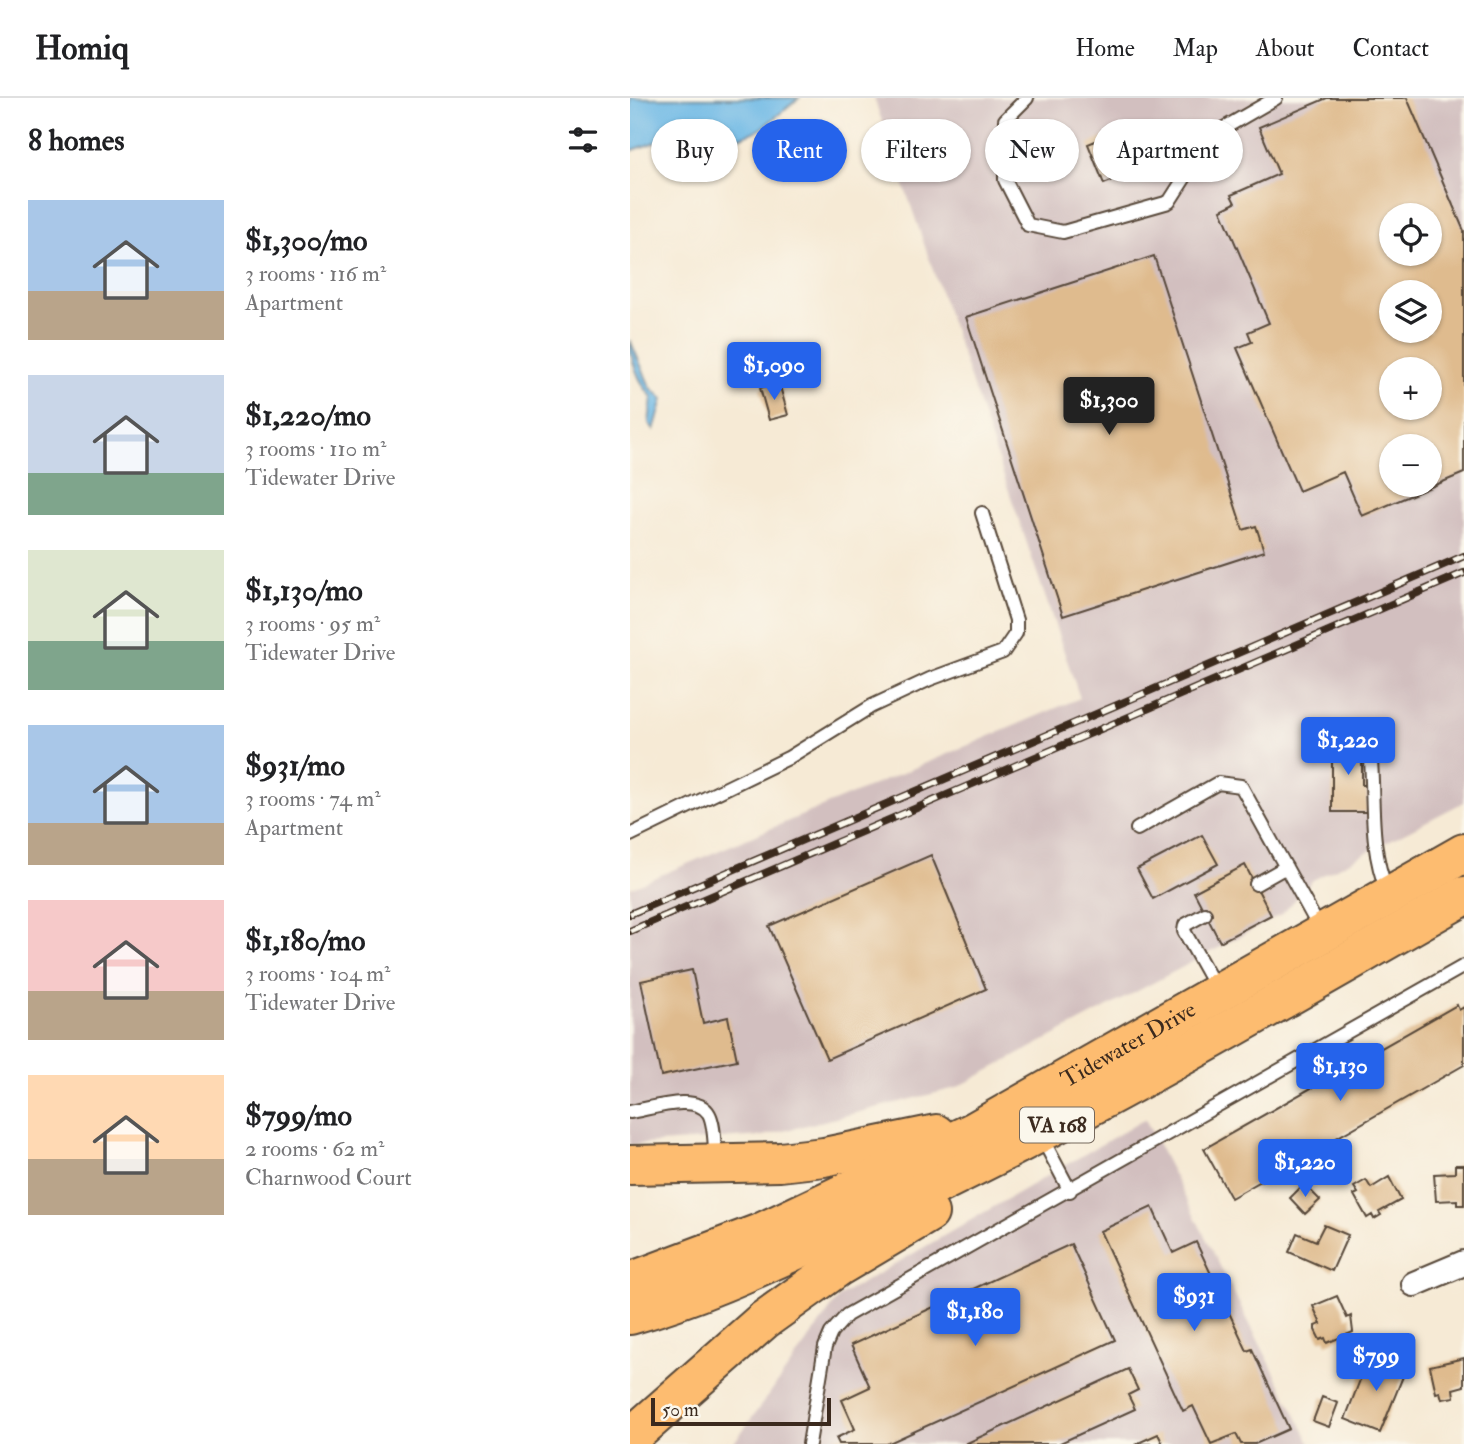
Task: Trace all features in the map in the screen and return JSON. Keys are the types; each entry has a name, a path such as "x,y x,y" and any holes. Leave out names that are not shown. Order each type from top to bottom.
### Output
{"highway":[{"name":"Tidewater Drive","path":"630,1315 737,1276 981,1146 1397,912 1464,853"},
{"name":"Tidewater Drive","path":"630,1282 981,1146 1040,1134 1228,1009 1322,934 1464,896"},
{"path":"630,1165 717,1164 824,1157 923,1135 981,1146 967,1185 937,1209 838,1267 764,1320 707,1367 630,1438"}],"street":[{"path":"1414,1284 1464,1263"}],"lane":[{"path":"1027,98 1004,120 1005,180 1028,225 1063,232 1169,202 1212,135 1276,98"},
{"path":"630,835 788,758 872,706 930,679 1003,652 1016,633 1016,620 982,513"},
{"path":"1370,747 1373,840 1378,869 1397,912"},
{"path":"1137,829 1218,783 1241,786 1322,934"},
{"path":"1256,884 1286,867"},
{"path":"1205,914 1185,925 1184,931 1228,1009"},
{"path":"809,1444 825,1347 831,1333 847,1315 1070,1191 1206,1110 1464,967"},
{"path":"630,1112 693,1102 703,1107 710,1116 717,1164"},
{"path":"1040,1134 1070,1191"}],"shaded area":[{"path":"874,98 1464,98 1464,802 1313,880 1282,914 956,1088 763,1136 630,1145 630,888 1080,698 903,182 971,182 971,119 881,119"},
{"path":"1145,1119 1311,1444 733,1444 840,1296"}],"water":[{"path":"630,98 799,98 773,119 752,119 752,133 738,138 738,119 651,119 651,144 630,151"},
{"path":"630,340 650,387 663,399 654,430 649,423 652,397 636,370"}],"building":[{"path":"1327,98 1407,98 1464,231 1464,473 1442,482 1442,434 1379,434 1379,497 1407,497 1362,516 1343,472 1299,491 1237,348 1252,342 1248,332 1269,323 1221,210 1235,203 1231,195 1279,174 1259,127"},
{"path":"1093,142 1093,156 1088,144"},
{"path":"1154,256 1243,530 1256,526 1264,551 1063,616 966,317"},
{"path":"779,383 788,415 769,420 760,388"},
{"path":"1332,740 1362,740 1362,785 1367,785 1367,812 1332,812"},
{"path":"1202,835 1218,864 1153,899 1137,869"},
{"path":"931,855 986,989 827,1059 769,926"},
{"path":"1245,865 1271,915 1220,942 1194,892"},
{"path":"692,970 703,1023 728,1017 737,1060 661,1076 641,981"},
{"path":"1457,1005 1459,1010 1464,1007 1464,1065 1231,1198 1204,1149"},
{"path":"1455,1165 1464,1165 1464,1205 1457,1205 1457,1200 1436,1201 1434,1174 1455,1173"},
{"path":"1389,1177 1401,1200 1379,1212 1381,1215 1374,1219 1372,1215 1367,1218 1354,1195 1358,1193 1354,1187 1366,1180 1371,1188"},
{"path":"1304,1184 1320,1200 1305,1214 1290,1198"},
{"path":"1152,1207 1173,1253 1196,1242 1247,1351 1252,1349 1289,1429 1255,1444 1241,1444 1236,1434 1211,1444 1193,1406 1183,1411 1100,1231"},
{"path":"1324,1225 1348,1235 1332,1271 1289,1252 1297,1233 1316,1241"},
{"path":"1071,1244 1115,1340 887,1444 839,1444 836,1438 855,1429 842,1400 870,1387 851,1345"},
{"path":"1337,1296 1347,1318 1351,1316 1353,1332 1327,1343 1325,1338 1320,1340 1315,1330 1315,1326 1321,1324 1313,1306"},
{"path":"1370,1354 1393,1363 1395,1360 1400,1362 1399,1366 1406,1369 1380,1433 1345,1419"},
{"path":"1464,1358 1464,1386 1453,1389 1454,1397 1442,1399 1440,1392 1436,1393 1430,1366"},
{"path":"1128,1369 1138,1390 1128,1395 1135,1409 1058,1444 965,1444"},
{"path":"1322,1397 1338,1403 1329,1427 1313,1421"},
{"path":"1158,1434 1163,1444 1136,1444"}],"railway":[{"path":"630,914 1464,556"},
{"path":"630,931 1464,573"}]}
